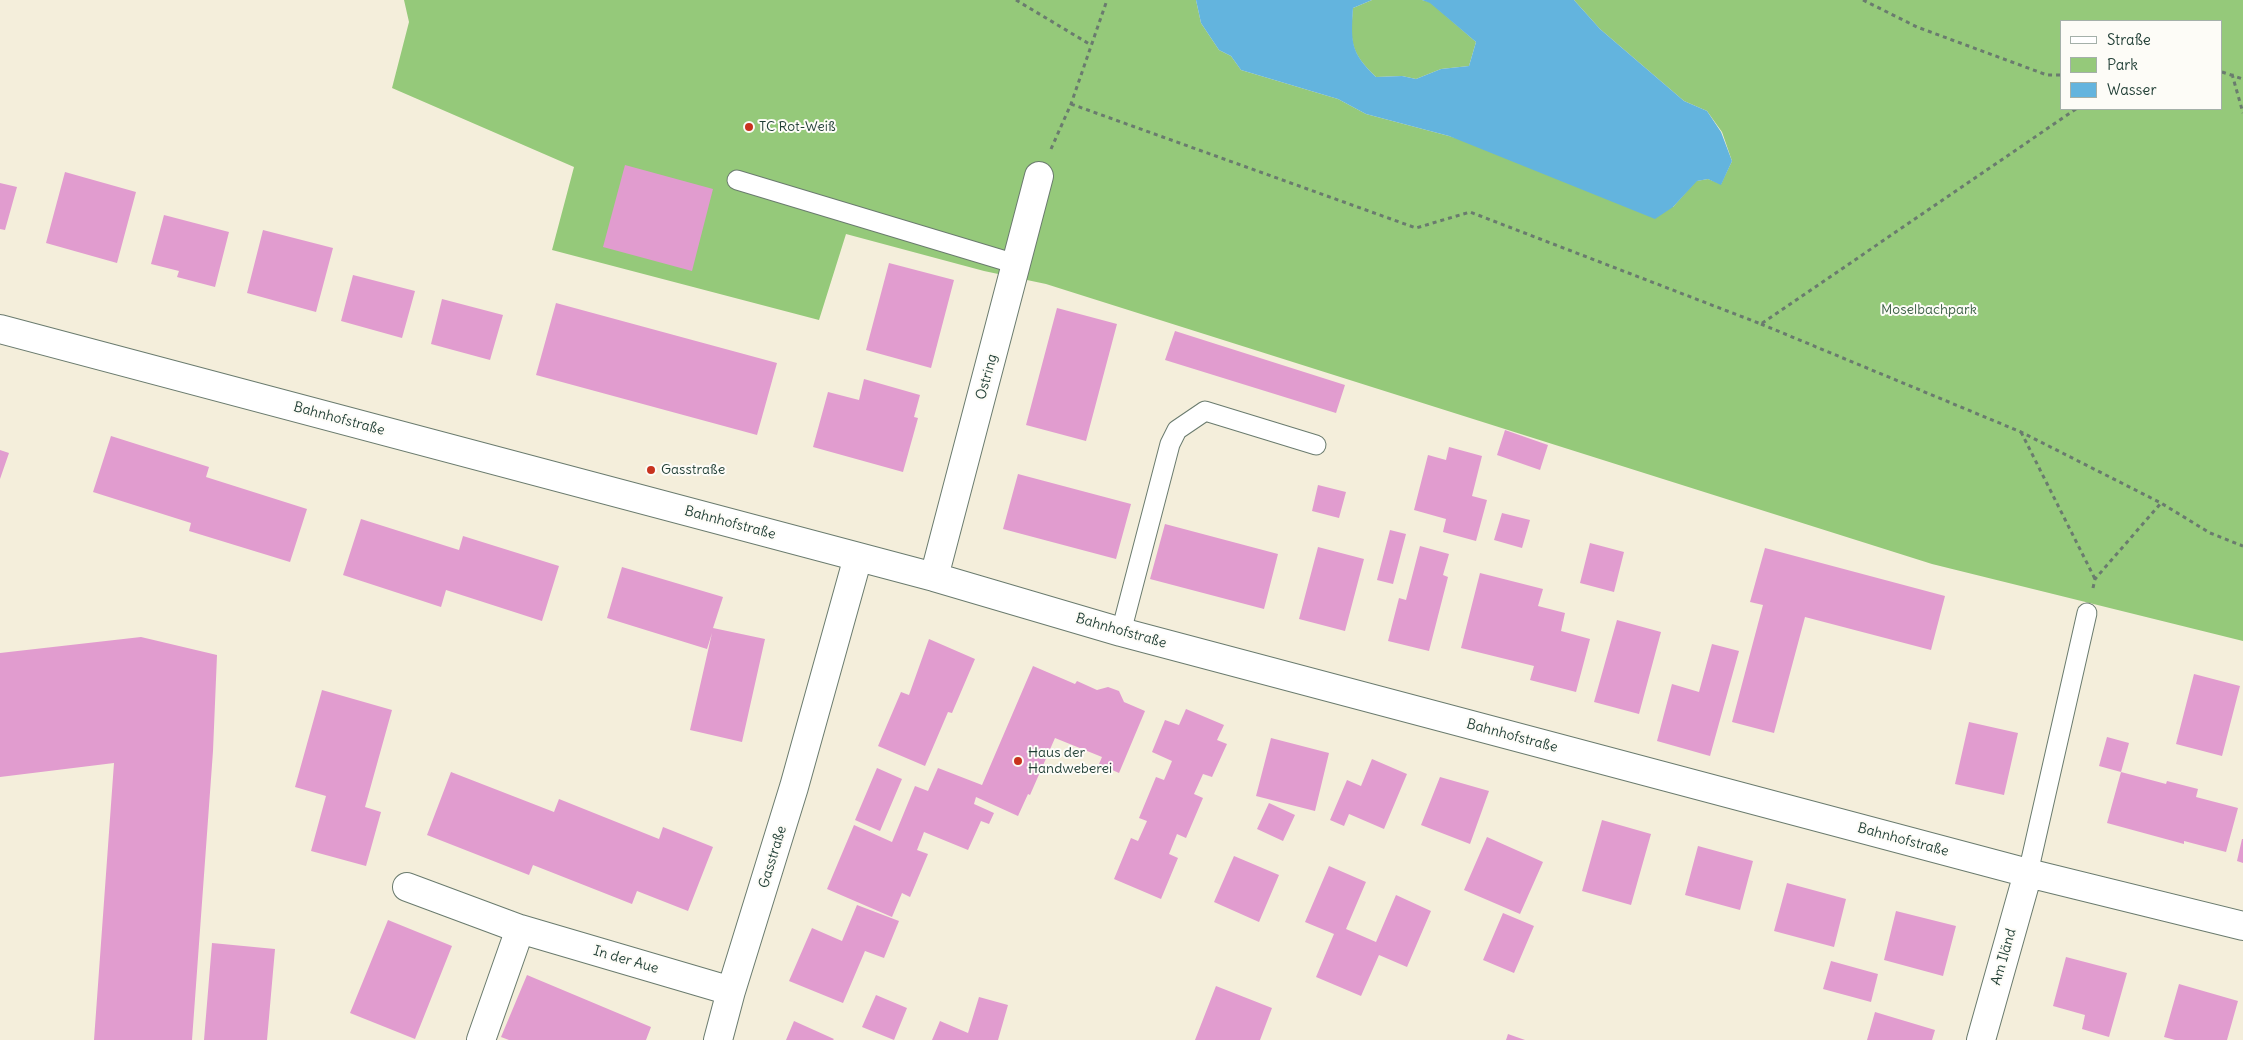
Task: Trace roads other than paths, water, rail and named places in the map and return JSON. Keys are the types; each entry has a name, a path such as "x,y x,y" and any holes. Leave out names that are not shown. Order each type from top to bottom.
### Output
{"street":[{"name":"Ostring","path":"934,577 1039,176"},
{"name":"Bahnhofstraße","path":"0,329 934,577 1121,632 2028,873 2243,926"},
{"name":"Gasstraße","path":"718,1040 731,991 794,787 858,557"},
{"name":"Am Iländ","path":"1981,1040 2028,873"},
{"name":"In der Aue","path":"407,887 520,929 731,991"},
{"path":"481,1040 520,929"}],"lane":[{"path":"737,180 1016,264"},
{"path":"1121,632 1170,444 1176,430 1205,411 1316,445"},
{"path":"2028,873 2087,613"}],"water":[{"path":"1196,0 1372,0 1353,8 1352,30 1357,53 1376,77 1402,76 1416,79 1441,69 1469,66 1476,42 1430,3 1422,0 1574,0 1600,29 1684,101 1707,111 1721,132 1732,161 1721,185 1708,179 1697,181 1673,207 1655,219 1449,136 1366,114 1338,99 1241,70 1231,56 1219,50 1201,23"}],"place":[{"name":"TC Rot-Weiß","path":"749,127"},
{"name":"Gasstraße","path":"651,470"},
{"name":"Haus der Handweberei","path":"1018,761"}],"park label":[{"name":"Moselbachpark","path":"1929,310"}]}
